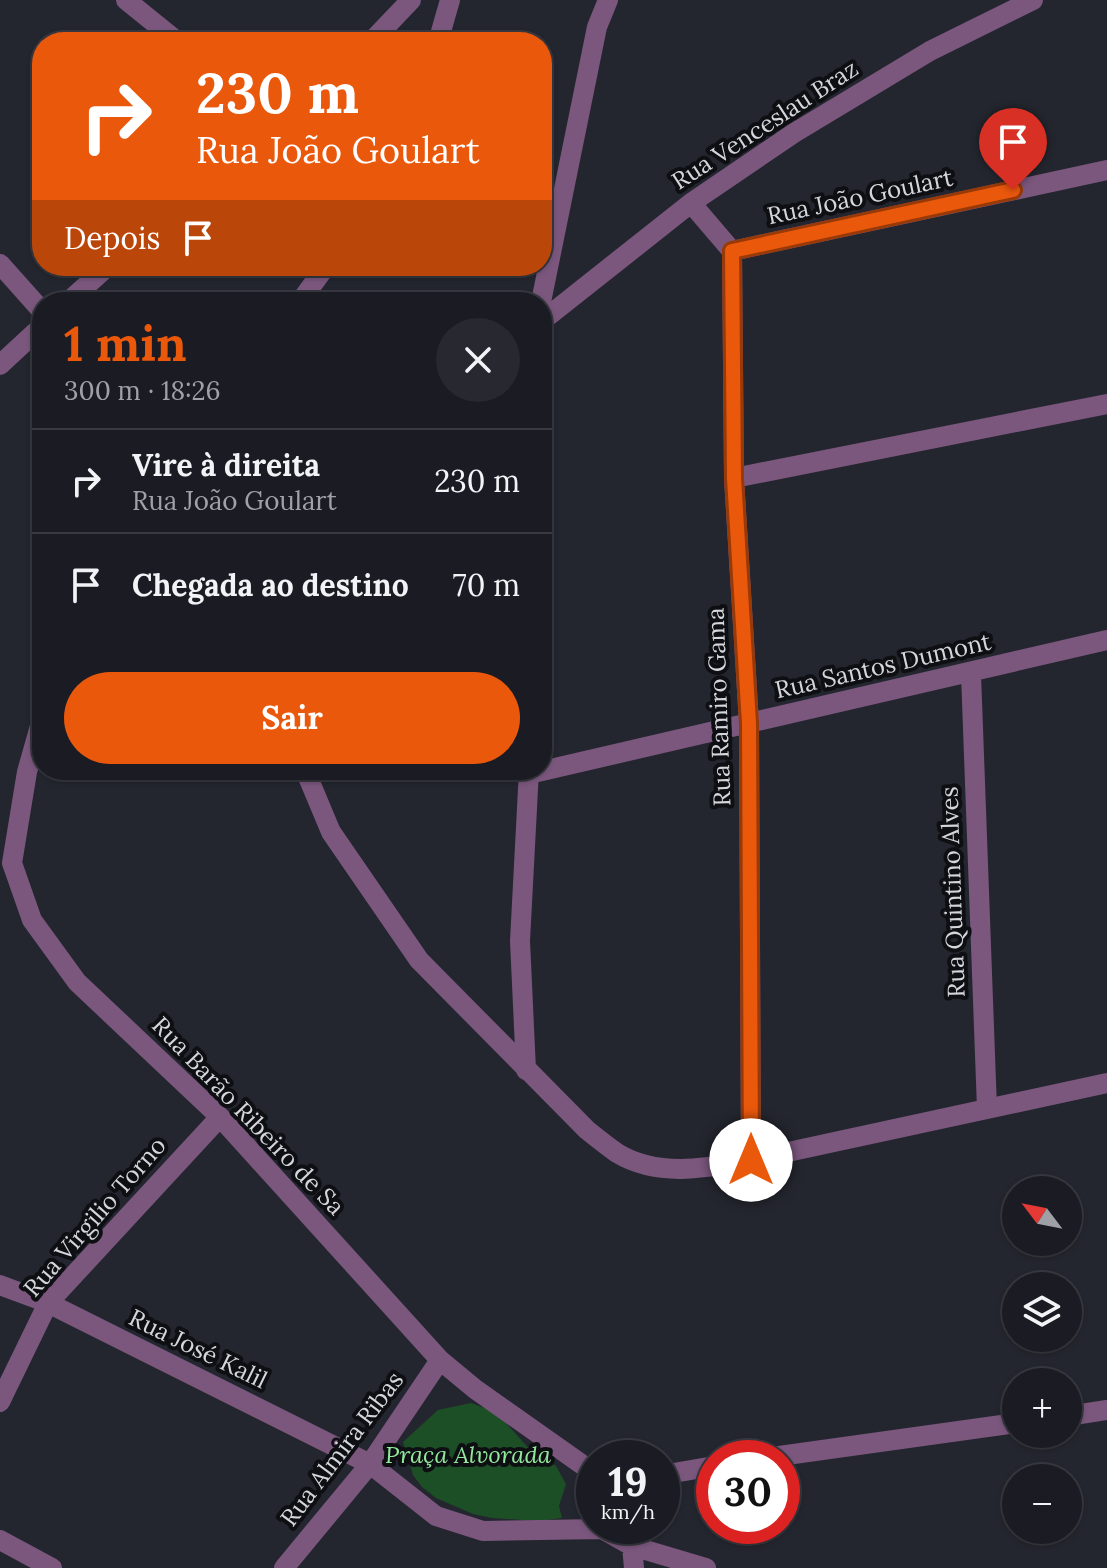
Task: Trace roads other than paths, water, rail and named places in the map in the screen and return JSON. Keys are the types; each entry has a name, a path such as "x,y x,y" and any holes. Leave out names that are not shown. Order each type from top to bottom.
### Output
{"street":[{"path":"126,0 166,32"},
{"path":"381,32 411,0"},
{"path":"441,32 450,0"},
{"path":"552,237 597,27 608,0"},
{"name":"Rua Venceslau Braz","path":"552,313 691,203 794,133 930,51 1033,0"},
{"name":"Rua João Goulart","path":"732,251 1107,170"},
{"path":"691,203 732,251"},
{"name":"Rua Ramiro Gama","path":"732,251 734,478 749,723 751,1160"},
{"path":"0,264 32,300"},
{"path":"79,292 97,276"},
{"path":"0,365 32,335"},
{"path":"734,478 1107,404"},
{"name":"Rua Santos Dumont","path":"552,767 971,674 1107,640"},
{"name":"Rua Quintino Alves","path":"971,674 987,1109"},
{"name":"Rua Barão Ribeiro de Sa","path":"32,754 12,863 32,920 77,982 220,1117 440,1360 475,1389 576,1460"},
{"path":"309,780 331,832 419,960 587,1130 619,1154 649,1166 691,1170 751,1160 1107,1083"},
{"path":"526,1070 520,941 529,780"},
{"name":"Rua Virgilio Torno","path":"0,1402 48,1303 220,1117"},
{"name":"Rua José Kalil","path":"0,1285 48,1303 370,1464 436,1516 483,1531 576,1528"},
{"name":"Rua Almira Ribas","path":"284,1568 370,1464 440,1360"},
{"path":"1082,1414 1107,1410"},
{"path":"800,1453 1002,1425"},
{"path":"0,1540 52,1568"},
{"path":"629,1544 706,1568"},
{"path":"632,1546 634,1568"}],"park label":[{"name":"Praça Alvorada","path":"468,1455"}]}
